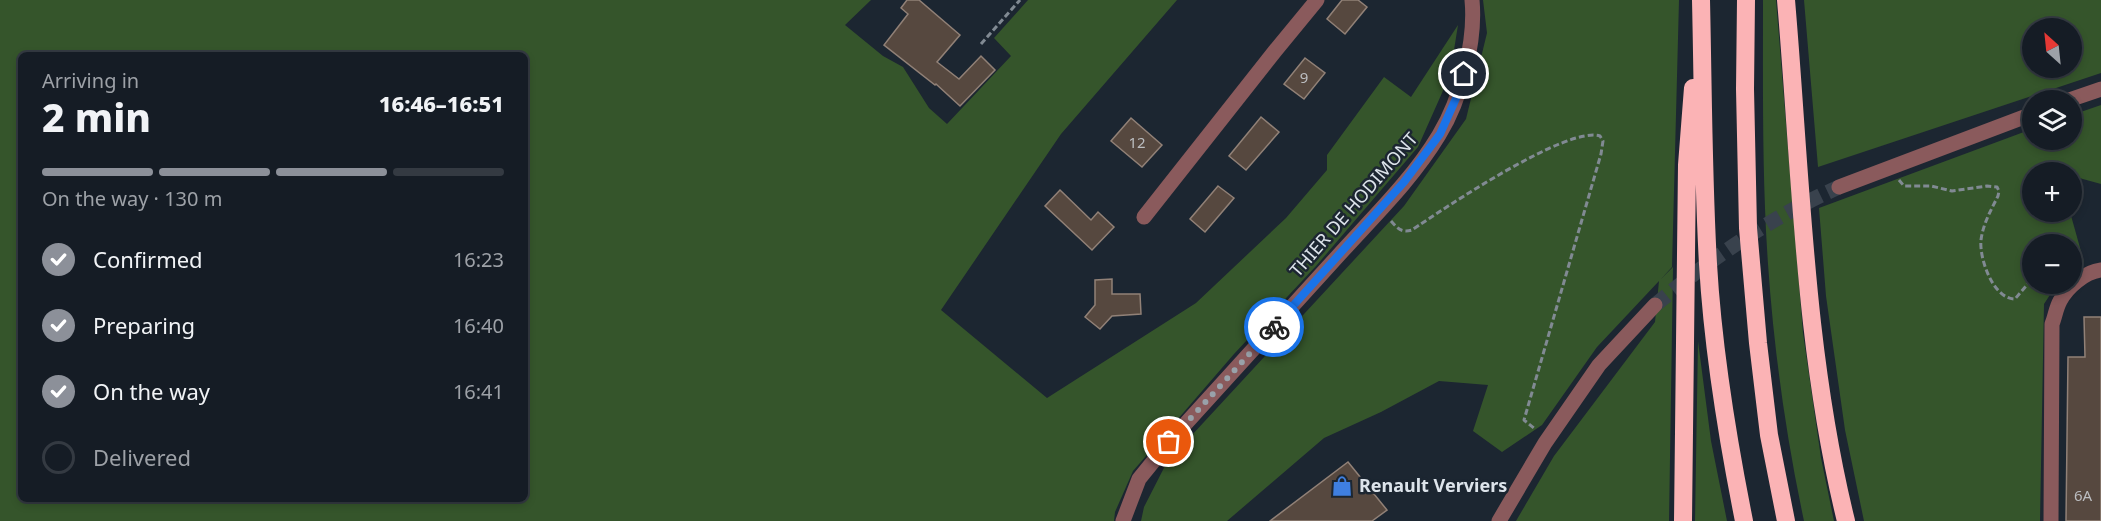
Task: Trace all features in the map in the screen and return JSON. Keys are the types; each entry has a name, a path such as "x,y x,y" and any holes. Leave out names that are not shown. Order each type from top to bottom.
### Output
{"highway":[{"path":"1683,521 1687,165 1701,0"},
{"path":"1701,0 1708,265 1716,357 1728,440 1744,521"},
{"path":"1746,0 1748,228 1769,435 1786,521"},
{"path":"1786,0 1813,336 1826,427 1846,521"}],"street":[{"path":"1144,217 1317,0"},
{"name":"THIER DE HODIMONT","path":"1122,521 1139,479 1169,442 1404,182 1440,134 1458,94 1470,55 1474,18 1472,0"},
{"path":"2082,96 2101,89"},
{"path":"1839,187 2022,118"},
{"path":"2051,521 2052,324 2060,301 2068,289 2083,277 2101,270"},
{"path":"1499,521 1549,437 1599,365 1655,305"}],"path":[{"path":"981,44 1020,0"},
{"path":"1379,210 1400,230 1405,232 1412,230 1486,182 1548,150 1585,135 1600,136 1603,141 1601,154 1524,420 1531,427 1549,437"},
{"path":"1888,168 1904,186 1930,186 1952,191 1993,185 1997,187 1998,196 1983,228 1980,242 1982,257 1987,272 2000,292 2010,299 2015,299 2022,291"}],"green space":[{"path":"0,0 871,0 845,25 883,56 903,67 929,108 947,124 1011,56 994,38 1028,0 1177,0 1061,134 941,310 1047,398 1196,303 1286,218 1327,170 1327,155 1384,77 1411,97 1458,25 1450,75 1418,147 1316,266 1234,354 1133,471 1115,512 1114,521 0,521"},
{"path":"1483,0 1679,0 1672,267 1661,279 1673,267 1669,521 1516,521 1554,456 1655,322 1659,281 1597,347 1542,425 1502,452 1473,431 1488,385 1439,381 1381,412 1324,438 1227,521 1141,521 1144,507 1167,462 1404,206 1466,119 1487,33"},
{"path":"1763,0 1776,0 1803,333 1821,458 1834,521 1804,521 1782,393 1766,231"},
{"path":"1804,0 2101,0 2101,73 2050,90 2022,90 2022,99 1818,167"},
{"path":"2101,105 2101,184 2082,179 2082,162 2022,162 2022,222 2073,222 2076,234 2022,234 2022,294 2050,294 2044,304 2040,521 1864,521 1845,430 1826,296 1819,208 2022,133 2022,150 2082,150 2082,112"},
{"path":"1698,341 1711,441 1727,521 1695,521"}],"building":[{"path":"907,0 919,0 960,35 937,62 959,79 981,56 995,70 960,106 936,84 884,45 908,14 901,8"},
{"path":"1342,0 1358,0 1367,7 1345,34 1327,19"},
{"path":"1305,58 1325,73 1304,99 1284,84"},
{"path":"1261,117 1279,132 1246,170 1229,156"},
{"path":"1131,118 1162,145 1142,167 1111,141"},
{"path":"1218,186 1234,198 1205,232 1190,219"},
{"path":"1060,190 1091,220 1098,212 1114,227 1092,250 1045,206"},
{"path":"1112,279 1112,294 1140,294 1141,314 1112,316 1100,329 1085,317 1095,305 1095,280"},
{"path":"2084,317 2101,317 2101,521 2066,521 2068,357 2085,357"},
{"name":"Renault Verviers","path":"1348,462 1387,510 1372,521 1270,521"}],"tunnel":[{"path":"1655,305 1699,271 1766,225 1839,187"}],"way so far":[{"path":"1169,442 1274,327"}],"place":[{"name":"Renault Verviers","path":"1342,486"}],"route":[{"path":"1274,327 1404,182 1440,134 1458,94 1464,74"}]}
